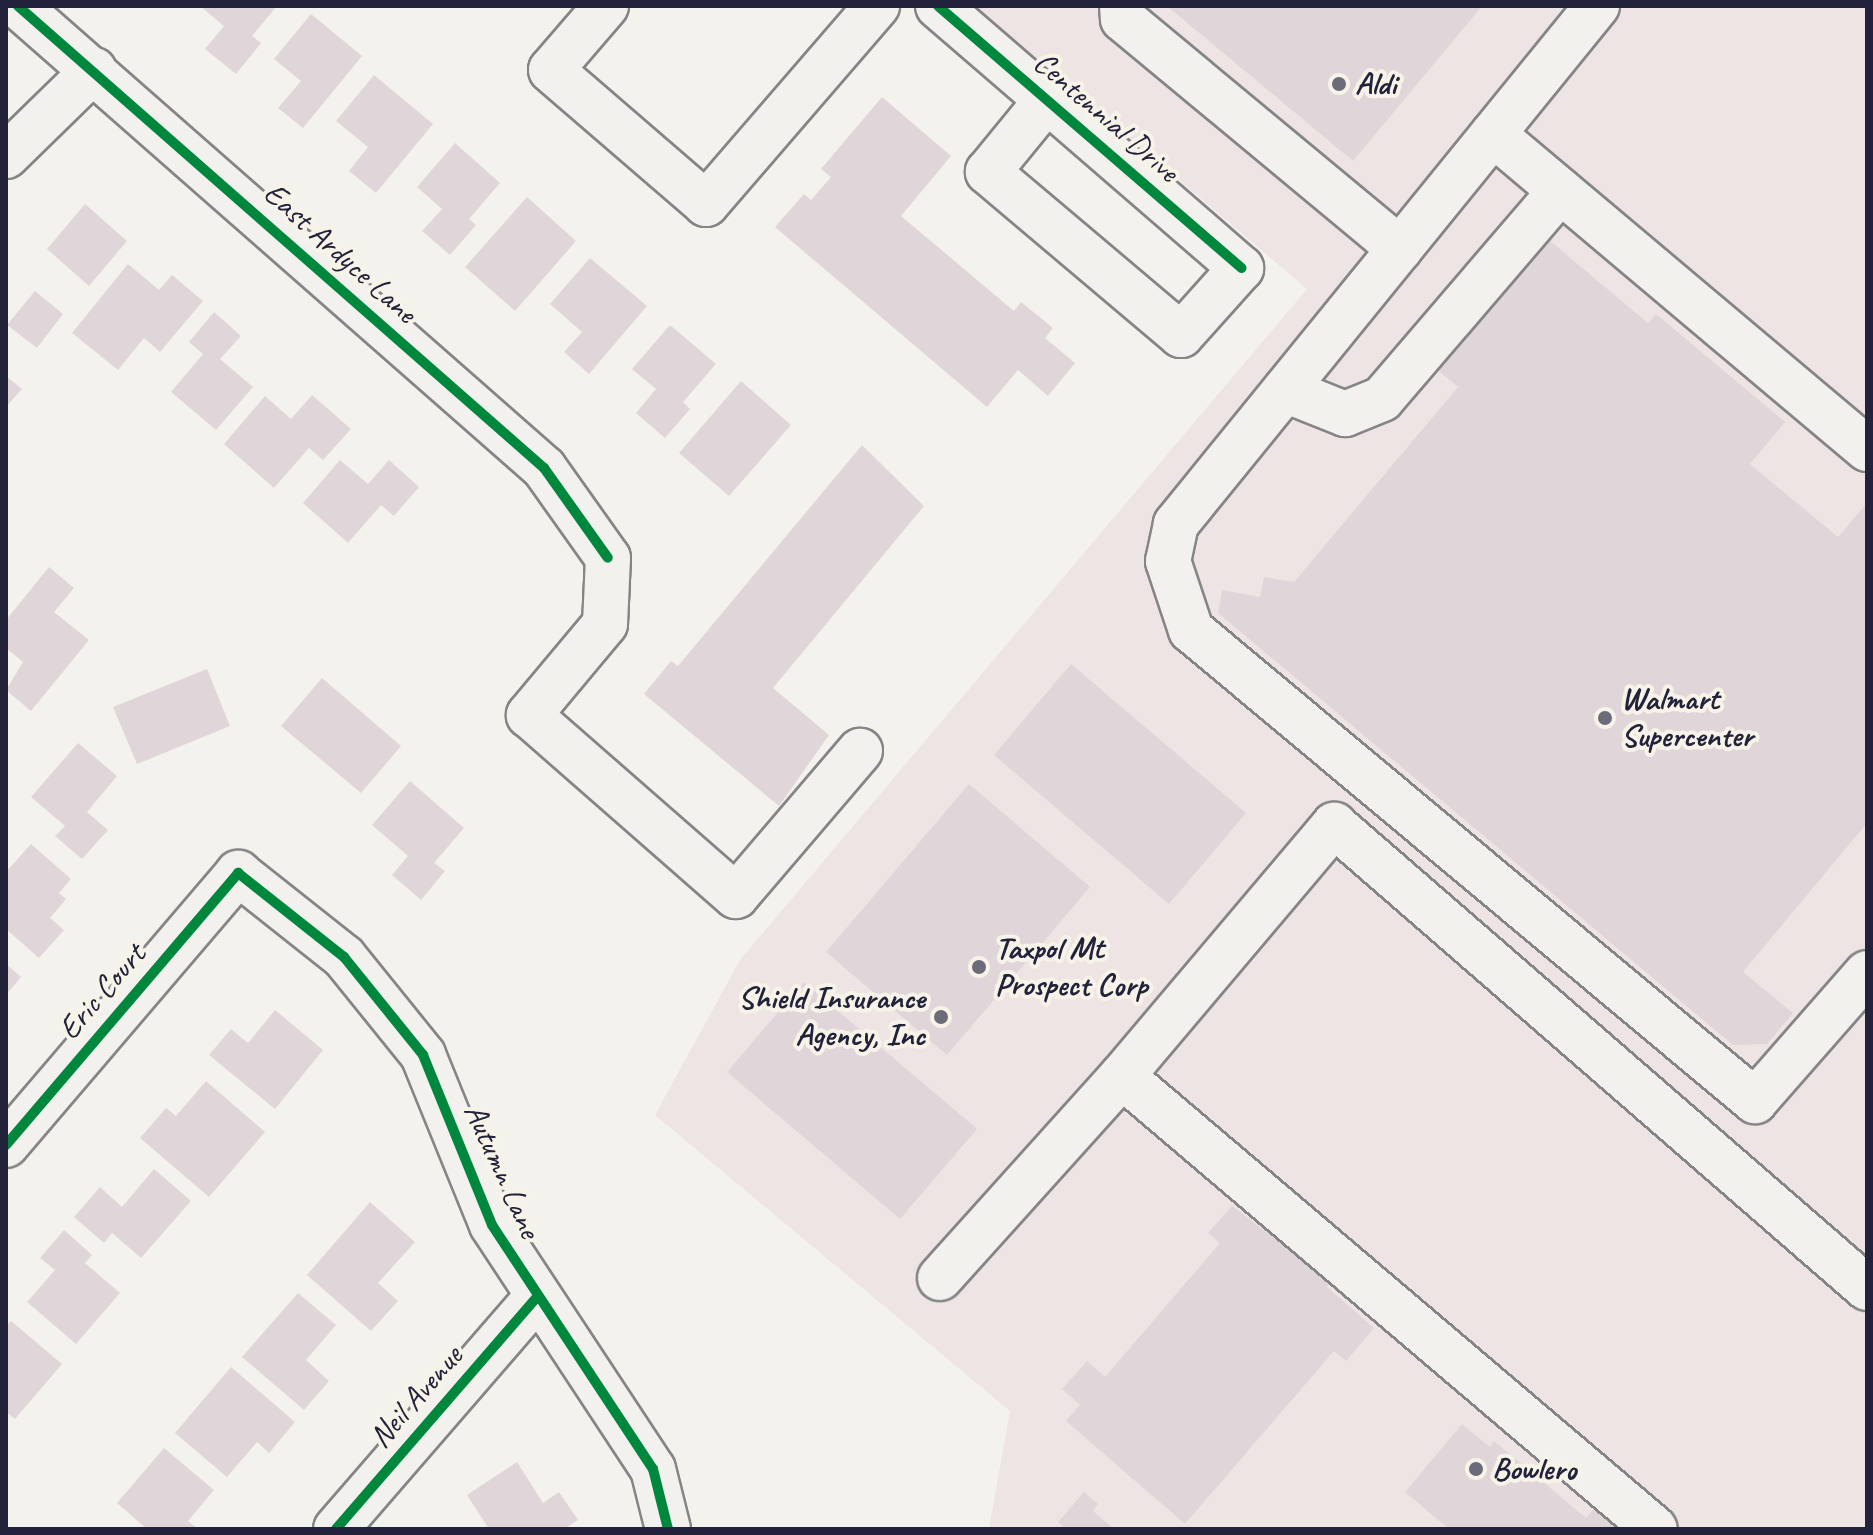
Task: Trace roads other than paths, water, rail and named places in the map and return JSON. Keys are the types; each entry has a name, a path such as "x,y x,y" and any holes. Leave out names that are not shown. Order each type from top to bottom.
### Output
{"street":[{"name":"East Ardyce Lane","path":"18,6 544,468 608,558 605,624 529,715 736,896 860,751"},
{"path":"606,6 551,70 706,204 877,6"},
{"name":"Centennial Drive","path":"938,6 1047,100 1241,268 1181,335 988,172 1047,100"},
{"path":"1122,6 1123,19 1400,249"},
{"path":"1597,6 1176,524 1168,561 1191,630 1755,1101 1867,973"},
{"path":"6,156 94,70"},
{"path":"1493,134 1867,449"},
{"path":"1285,390 1345,414 1382,399 1560,191"},
{"path":"940,1278 1122,1076 1334,825 1867,1288"},
{"name":"Eric Court","path":"6,1145 238,873"},
{"name":"Autumn Lane","path":"238,873 344,957 423,1055 492,1225 536,1298 653,1469 668,1529"},
{"path":"1122,1076 1655,1529"},
{"name":"Neil Avenue","path":"336,1529 536,1298"}],"place":[{"name":"Aldi","path":"1339,84"},
{"name":"Walmart Supercenter","path":"1605,718"},
{"name":"Taxpol Mt Prospect Corp","path":"979,967"},
{"name":"Shield Insurance Agency, Inc","path":"941,1017"},
{"name":"Bowlero","path":"1476,1469"}]}
